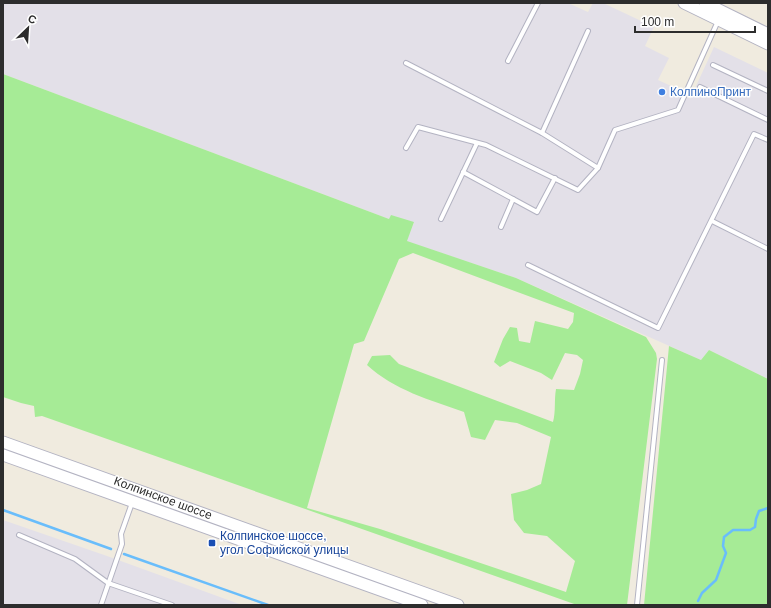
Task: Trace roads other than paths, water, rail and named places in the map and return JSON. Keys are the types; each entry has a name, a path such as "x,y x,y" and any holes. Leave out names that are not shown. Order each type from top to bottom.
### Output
{"main road":[{"path":"704,3 721,16 768,44"},
{"path":"691,4 768,34"},
{"name":"Колпинское шоссе","path":"3,442 458,605"},
{"name":"Колпинское шоссе","path":"3,455 422,605"}],"lane":[{"path":"508,61 538,3"},
{"path":"406,148 418,127 486,145 578,190 598,168 615,130 678,110 721,16"},
{"path":"542,133 588,31"},
{"path":"406,64 542,133 598,168"},
{"path":"714,65 768,91"},
{"path":"700,87 768,120"},
{"path":"528,266 658,328 754,134 768,140"},
{"path":"440,219 477,142"},
{"path":"463,172 537,212 555,178"},
{"path":"501,227 513,199"},
{"path":"712,221 768,249"},
{"path":"636,605 662,360"},
{"path":"101,605 122,544 121,534 133,501"},
{"path":"19,535 75,559 108,583 172,605"}],"waterway":[{"path":"698,601 702,593 716,580 726,553 723,546 724,537 733,530 750,530 755,527 759,511 768,508"},
{"path":"3,510 111,549"},
{"path":"124,554 268,605"}],"place":[{"name":"КолпиноПринт","path":"662,92"},
{"name":"Колпинское шоссе, угол Софийской улицы","path":"212,543"}]}
